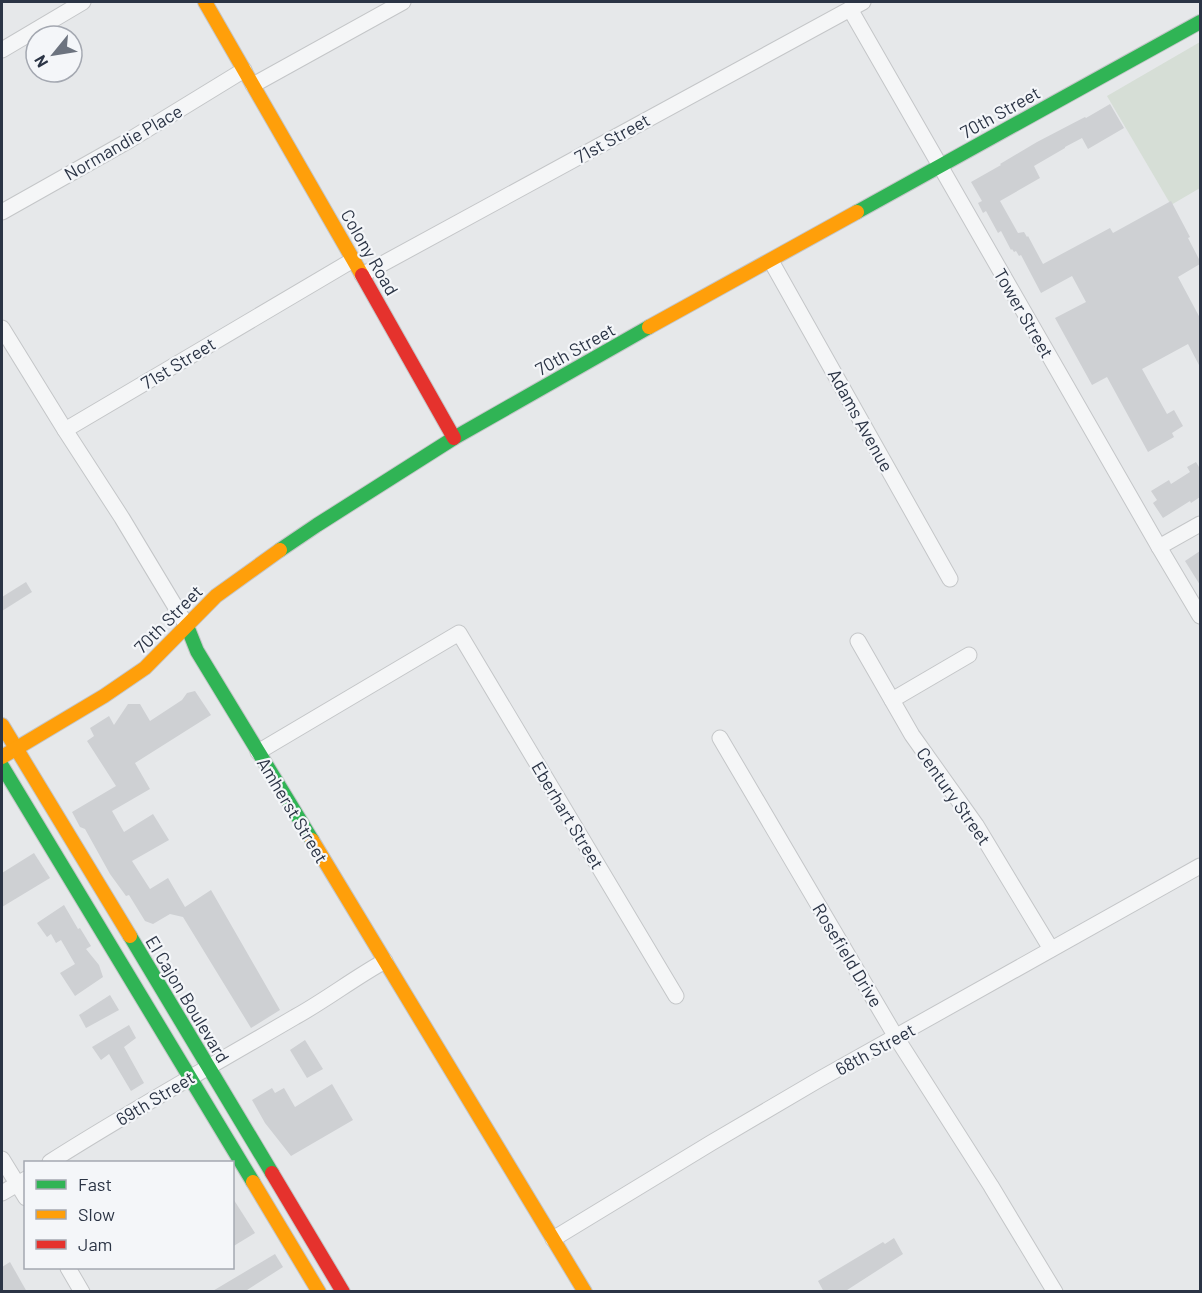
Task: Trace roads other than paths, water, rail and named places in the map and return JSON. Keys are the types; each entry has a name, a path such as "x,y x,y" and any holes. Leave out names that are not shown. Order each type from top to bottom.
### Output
{"main road":[{"path":"205,2 244,70"},
{"name":"70th Street","path":"2,757 104,696 145,668 216,596 264,561 454,438 1200,22"},
{"name":"Colony Road","path":"244,70 454,438"},
{"name":"Amherst Street","path":"187,626 198,652 553,1239 580,1290"},
{"name":"El Cajon Boulevard","path":"2,725 343,1292"},
{"path":"2,766 319,1292"}],"street":[{"path":"2,50 83,2"},
{"path":"253,85 404,2"},
{"name":"Tower Street","path":"856,5 939,166 1200,616"},
{"name":"71st Street","path":"362,275 856,5"},
{"name":"Normandie Place","path":"2,212 128,141 244,70"},
{"name":"71st Street","path":"65,430 353,260"},
{"name":"Adams Avenue","path":"771,261 950,579"},
{"name":"Amherst Street","path":"2,328 187,626"},
{"path":"1159,547 1200,524"},
{"name":"Eberhart Street","path":"258,752 459,633 676,996"},
{"name":"Century Street","path":"858,641 912,735 976,825 1051,949"},
{"path":"892,700 969,655"},
{"name":"Rosefield Drive","path":"720,738 896,1037 986,1177 1055,1292"},
{"name":"68th Street","path":"553,1239 711,1143 1200,866"},
{"name":"69th Street","path":"52,1161 385,962"},
{"path":"2,1158 21,1181 2,1193"},
{"path":"69,1269 82,1292"}]}
